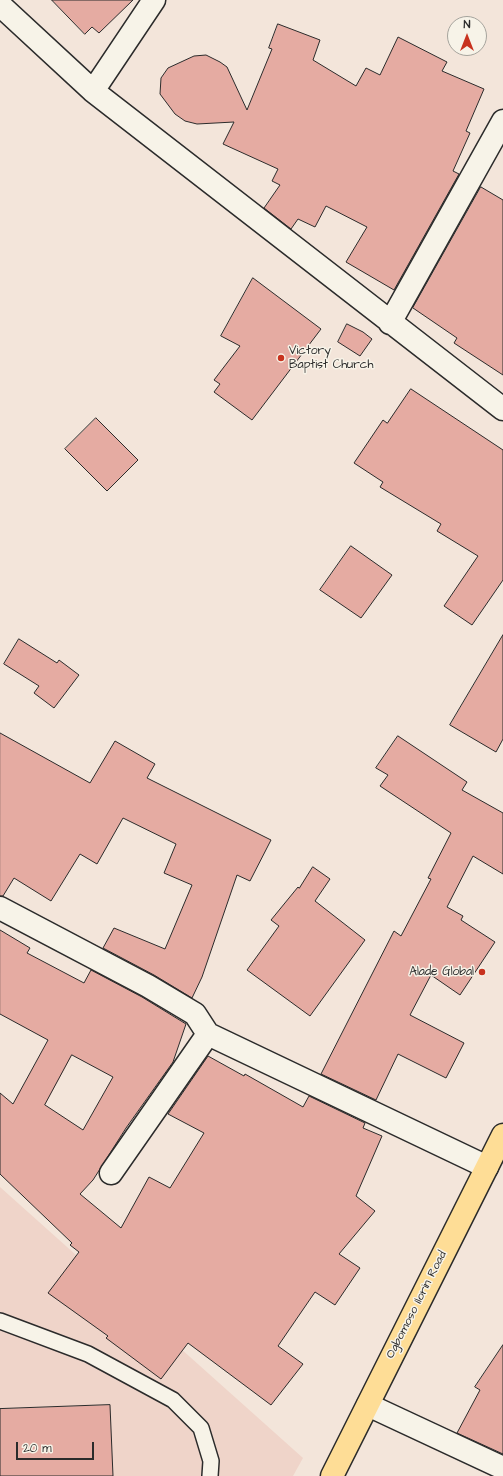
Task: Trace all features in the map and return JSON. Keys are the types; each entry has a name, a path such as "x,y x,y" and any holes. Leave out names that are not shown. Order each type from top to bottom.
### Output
{"highway":[{"name":"Ogbomoso Ilorin Road","path":"332,1476 503,1135"}],"street":[{"path":"93,91 154,0"},
{"path":"0,5 93,91 503,410"},
{"path":"390,323 503,121"},
{"path":"0,908 148,986 195,1014 208,1034 487,1167"},
{"path":"111,1173 208,1034"},
{"path":"368,1405 503,1468"}],"lane":[{"path":"0,1321 88,1354 173,1400 201,1428 211,1461 210,1476"},
{"path":"0,1330 19,1328"}],"shaded area":[{"path":"0,1187 303,1458 293,1476 0,1476"}],"building":[{"path":"52,0 133,0 99,33 92,27 85,34"},
{"path":"278,24 320,40 313,60 356,86 366,68 380,75 398,37 447,62 442,71 484,89 466,131 470,133 453,171 459,174 394,290 346,262 367,227 326,206 315,227 298,219 291,229 264,208 280,185 272,181 278,169 223,144 234,122 197,124 185,121 175,114 160,94 161,78 168,68 194,56 206,55 227,67 247,110 272,49 269,48"},
{"path":"481,187 503,200 503,375 454,343 457,338 413,308"},
{"path":"253,278 321,329 252,420 214,392 220,384 214,380 240,346 221,336"},
{"path":"347,324 363,332 372,339 360,356 338,342"},
{"path":"411,389 503,450 503,580 472,625 444,606 478,556 437,531 441,524 380,487 383,482 354,463 383,420 387,423"},
{"path":"96,418 138,460 107,491 65,449"},
{"path":"351,546 392,575 361,618 320,590"},
{"path":"503,635 503,739 496,752 450,725"},
{"path":"19,639 57,663 59,660 79,675 54,708 34,693 39,686 4,664"},
{"path":"0,733 90,783 115,741 155,764 147,778 271,840 250,881 237,875 202,977 192,998 154,975 103,948 114,928 165,949 192,885 164,873 176,844 123,818 97,864 80,854 51,901 14,878 3,896 0,896"},
{"path":"398,736 467,782 462,790 503,813 503,874 473,856 447,907 463,916 461,920 495,942 460,995 431,975 410,1015 464,1043 446,1078 398,1054 376,1100 321,1074 394,931 401,936 431,879 428,878 451,833 380,786 388,775 376,768"},
{"path":"313,867 330,879 315,901 365,940 310,1016 247,970 279,926 271,920 298,887 299,888"},
{"path":"0,930 30,948 27,953 84,983 91,970 142,997 186,1024 173,1062 126,1128 93,1180 80,1194 121,1228 149,1177 170,1188 204,1133 168,1114 208,1056 244,1076 245,1074 303,1107 309,1096 365,1123 363,1128 382,1136 356,1196 375,1211 339,1254 360,1268 335,1305 315,1292 278,1346 303,1364 271,1405 188,1343 161,1379 106,1338 108,1336 48,1293 79,1252 70,1245 72,1243 0,1174 0,1093 13,1104 48,1040 0,1014","holes":["72,1055 113,1077 83,1130 45,1105"]},
{"path":"503,1345 503,1454 457,1433 480,1390 475,1387"},
{"path":"110,1405 113,1476 0,1476 0,1409"}],"place":[{"name":"Victory Baptist Church","path":"281,358"},
{"name":"Alade Global","path":"482,972"}]}
